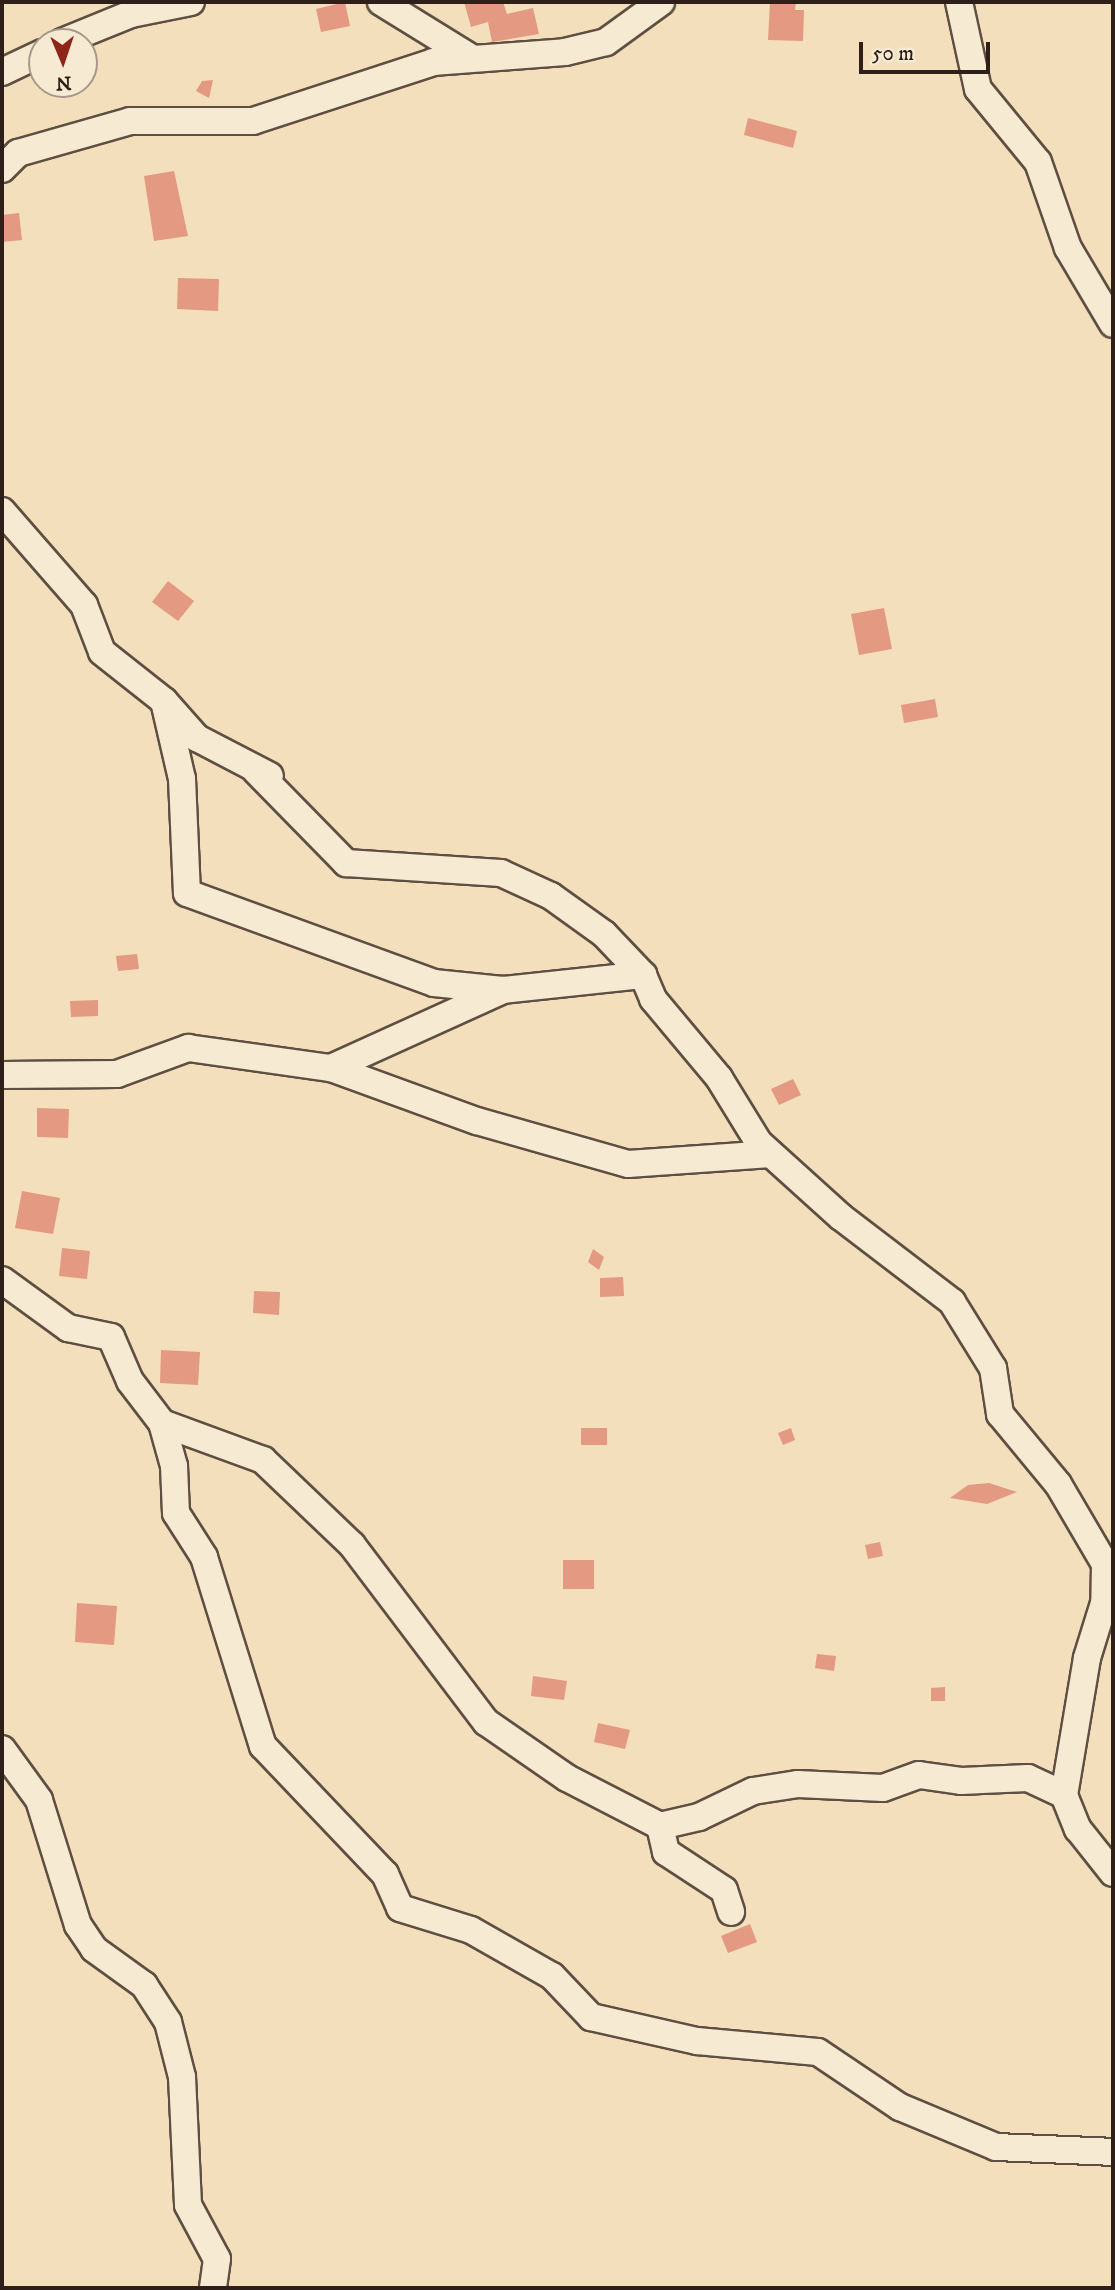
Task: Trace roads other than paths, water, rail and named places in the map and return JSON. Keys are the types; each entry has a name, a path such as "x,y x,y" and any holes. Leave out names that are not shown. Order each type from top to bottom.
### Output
{"street":[{"path":"88,28 125,8 191,2"},
{"path":"381,2 470,57"},
{"path":"2,169 18,153 130,121 253,121 433,62 470,57 565,52 606,42 661,2"},
{"path":"959,2 978,89 1038,162 1068,248 1113,324"},
{"path":"2,72 28,60"},
{"path":"2,511 84,605 102,652 164,701 197,738 256,771 346,863 500,873 562,903 604,934 643,975 653,999 719,1078 771,1154 952,1302 993,1368 1000,1414 1099,1547 1104,1603 1087,1658 1064,1796 1078,1829 1113,1873"},
{"path":"164,701 181,779 187,893 434,983 503,990 643,975"},
{"path":"331,1068 503,990"},
{"path":"3,1074 117,1074 188,1048 331,1068 477,1121 628,1164 771,1154"},
{"path":"2,1280 68,1328 111,1337 130,1381 162,1423 174,1466 176,1513 204,1557 263,1746 385,1874 400,1908 471,1930 552,1976 591,2017 697,2040 818,2052 878,2096 996,2147 1113,2152"},
{"path":"162,1423 263,1460 352,1545 486,1722 566,1778 660,1826 699,1817 752,1791 798,1784 883,1788 919,1775 961,1781 1028,1778 1064,1796"},
{"path":"2,1749 39,1800 78,1925 94,1949 144,1985 169,2022 182,2077 188,2205 217,2259 213,2288"},
{"path":"660,1826 666,1852 724,1890 731,1912"}]}
